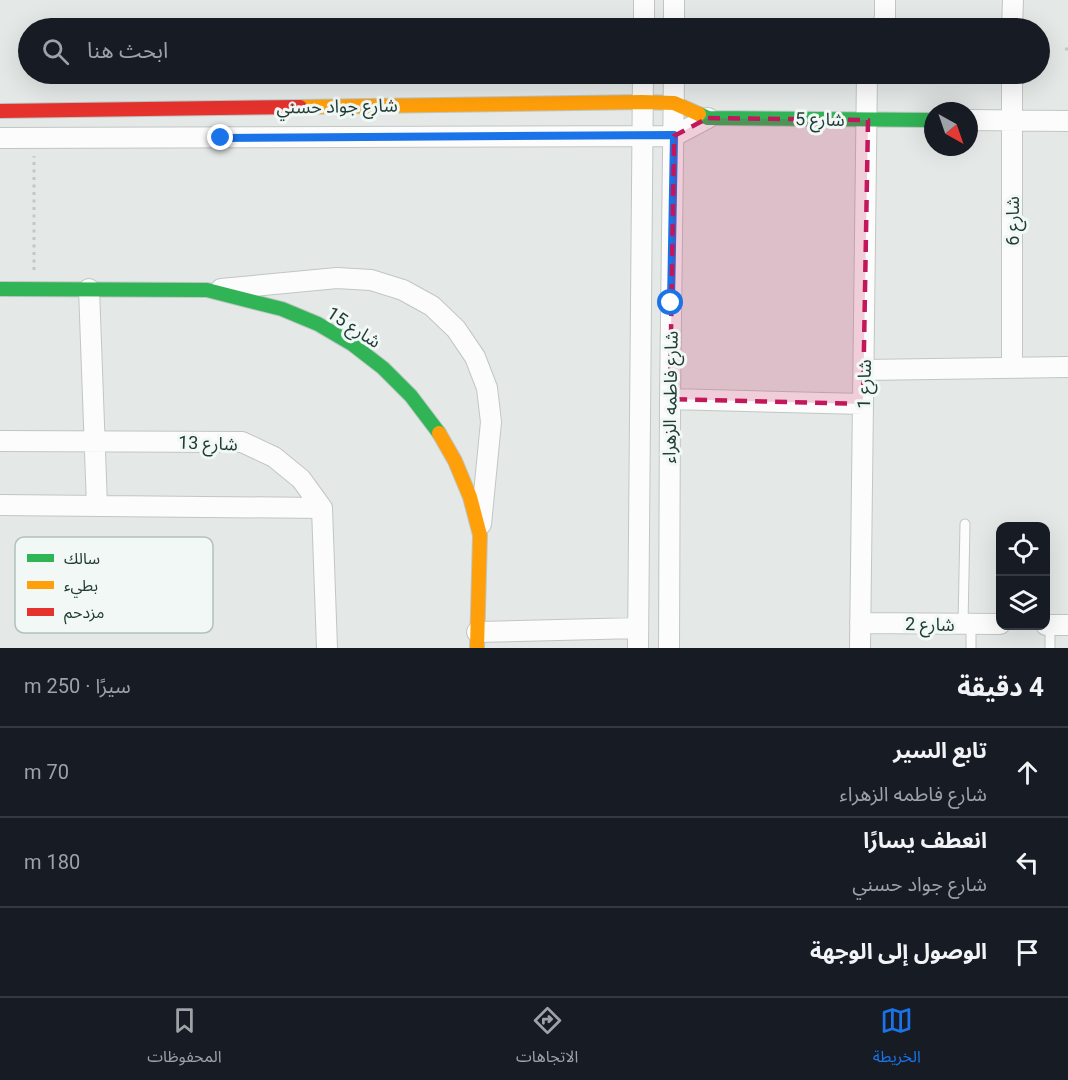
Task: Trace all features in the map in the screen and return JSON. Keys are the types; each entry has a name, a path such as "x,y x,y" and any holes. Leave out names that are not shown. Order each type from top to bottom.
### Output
{"street":[{"path":"644,0 644,18"},
{"path":"674,0 674,18"},
{"path":"885,0 885,18"},
{"path":"1012,0 1012,18"},
{"name":"شارع فاطمه الزهراء","path":"638,648 643,84"},
{"name":"شارع فاطمه الزهراء","path":"669,648 674,84"},
{"name":"شارع 1","path":"860,648 867,84"},
{"name":"شارع 6","path":"1012,84 1012,368"},
{"name":"شارع جواد حسني","path":"0,111 674,103"},
{"name":"شارع 5","path":"674,103 708,118 924,120"},
{"name":"شارع 5","path":"674,135 708,118"},
{"path":"978,120 1068,121"},
{"name":"شارع جواد حسني","path":"0,138 674,135"},
{"path":"207,290 337,278 371,280 403,290 432,306 456,329 469,348 487,388 491,422 480,535"},
{"name":"شارع 15","path":"0,289 207,290 282,309 318,324 352,344 383,368 411,396 435,427 455,461 470,497 480,535 477,640"},
{"path":"89,290 97,506"},
{"path":"864,370 1068,367"},
{"path":"670,399 863,404"},
{"name":"شارع 13","path":"0,441 242,442 274,457 301,479 322,508"},
{"path":"0,504 322,508 327,648"},
{"name":"شارع 2","path":"860,623 996,624"},
{"path":"477,640 638,628"}],"lane":[{"path":"965,524 967,624 971,648"},
{"path":"1050,648 1055,625"}],"path":[{"path":"34,138 34,289"}],"highlighted area":[{"path":"708,118 868,120 863,404 670,399 674,136"}],"traffic: fast":[{"path":"699,114 708,118 924,120"},
{"path":"0,289 207,290 282,309 318,324 352,344 383,368 411,396 439,433"}],"traffic: slow":[{"path":"300,107 642,102 674,103 699,114"},
{"path":"439,433 455,461 470,497 480,535 477,648"}],"traffic: jam":[{"path":"0,111 300,107"}],"route":[{"path":"221,138 674,135 671,303"}]}
